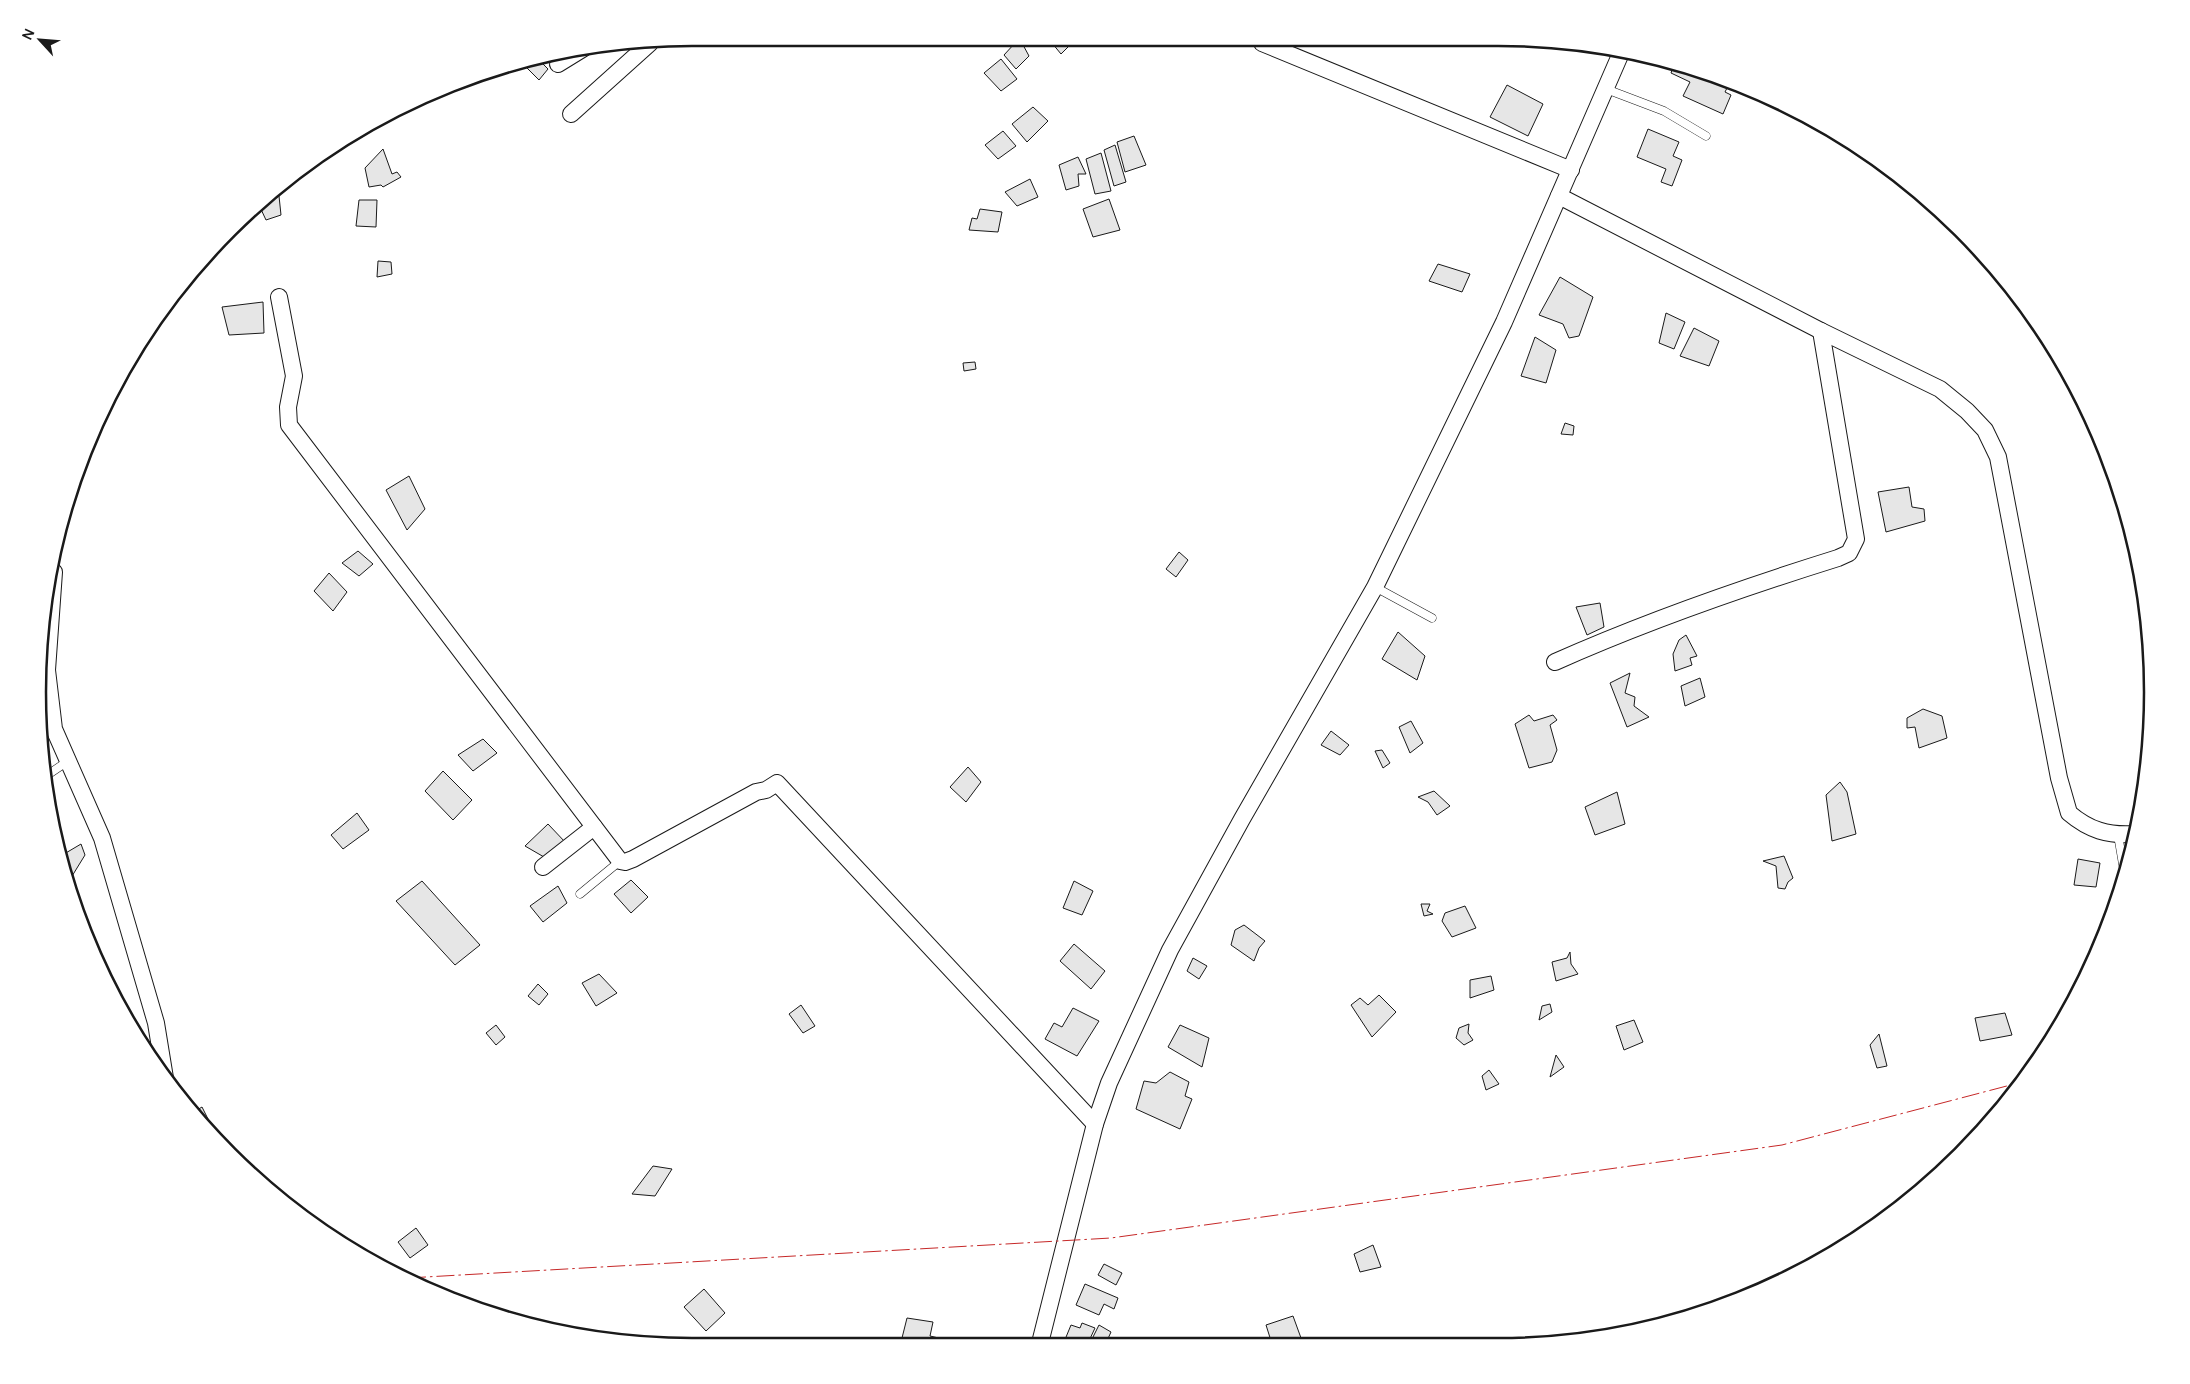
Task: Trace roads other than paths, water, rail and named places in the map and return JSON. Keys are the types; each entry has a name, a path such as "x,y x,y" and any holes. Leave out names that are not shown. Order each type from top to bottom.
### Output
{"street":[{"path":"1269,46 1571,170"},
{"path":"571,114 644,49"},
{"path":"1041,1338 1095,1124 1109,1083 1170,950 1242,819 1375,587 1504,322 1620,58"},
{"path":"558,64 566,59"},
{"path":"1559,196 1821,331 1940,389 1985,430 1998,456 2059,778 2069,813 2098,831 2118,836 2127,835"},
{"path":"279,297 294,376 288,407 289,425 620,861 625,862 633,859 756,792 766,790 777,783 1095,1124"},
{"path":"1554,662 1612,636 1713,599 1849,553 1856,539 1821,331"},
{"path":"47,668 50,632"},
{"path":"47,670 54,729 102,838 156,1023 162,1061"},
{"path":"543,867 594,827"}],"lane":[{"path":"1606,89 1664,111 1706,136"},
{"path":"1375,587 1432,618"},
{"path":"52,772 68,761"},
{"path":"2118,836 2122,859"},
{"path":"580,894 620,861"}]}
